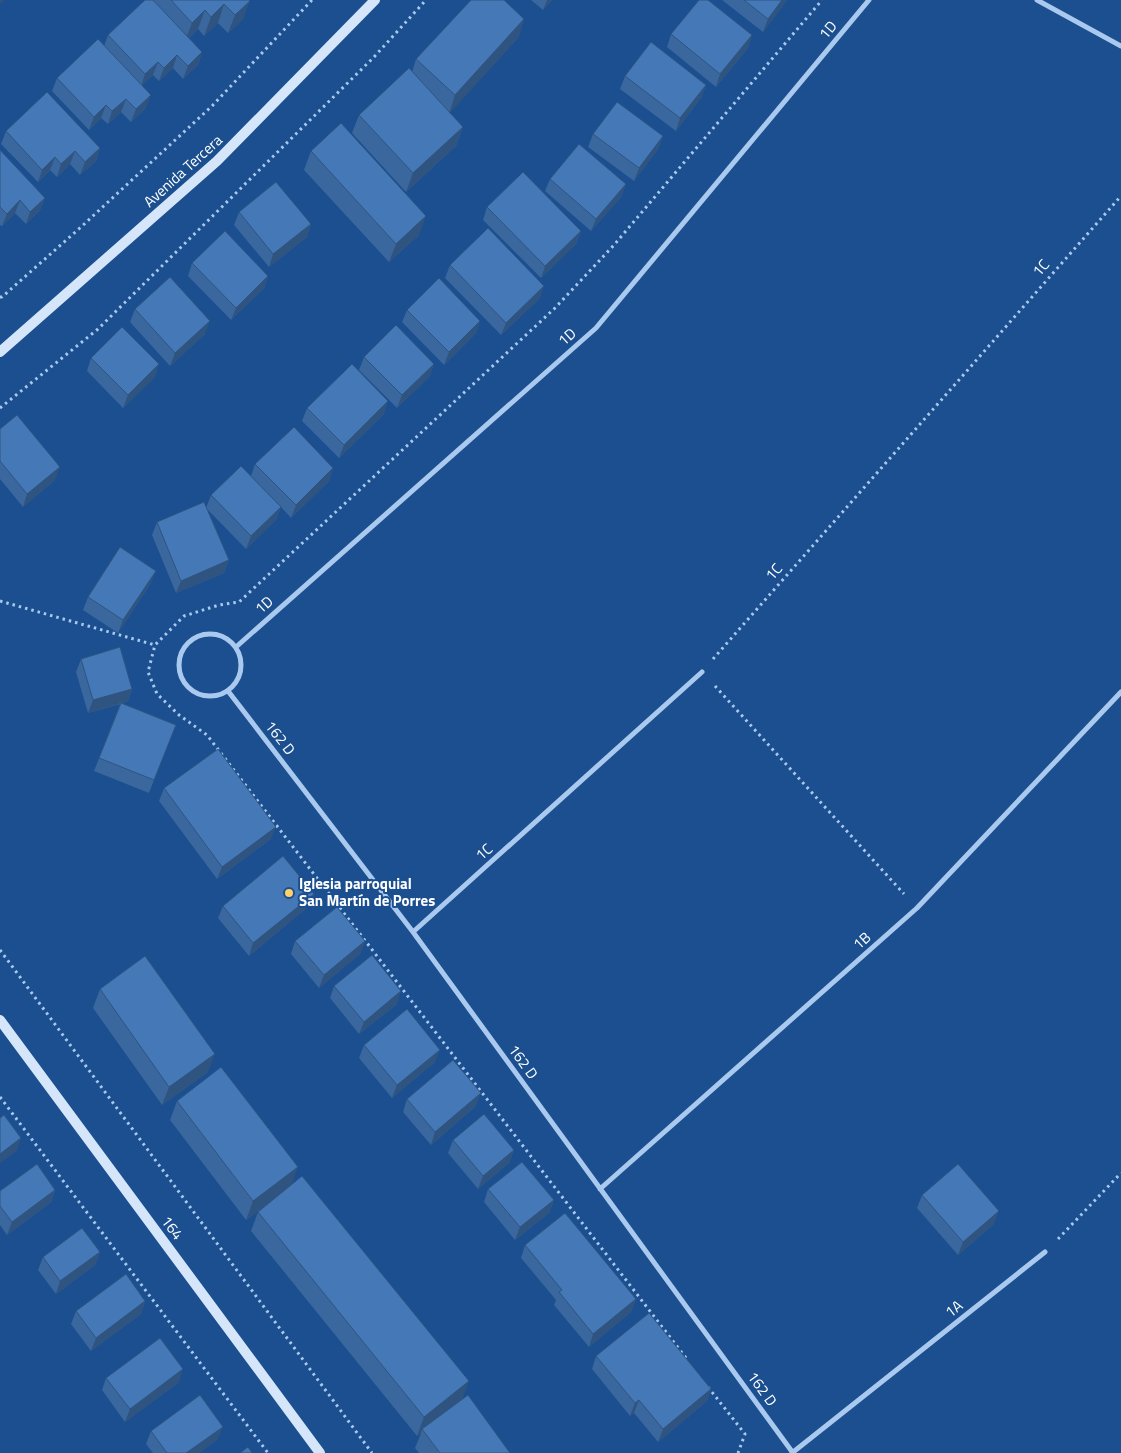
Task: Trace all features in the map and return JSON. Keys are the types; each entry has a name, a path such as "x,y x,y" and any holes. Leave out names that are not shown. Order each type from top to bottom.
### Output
{"street":[{"name":"Avenida Tercera","path":"0,352 217,161 375,0"},
{"name":"1D","path":"236,647 596,328 869,0"},
{"path":"1037,0 1121,46"},
{"path":"202,634 215,634 226,638 236,647 241,658 241,670 236,682 228,691 217,696 204,697 193,692 184,684 179,673 178,661 182,649 191,640 202,634"},
{"name":"1C","path":"413,932 702,672"},
{"name":"162 D","path":"228,691 413,932 793,1453"},
{"name":"1B","path":"600,1189 917,908 1121,692"},
{"name":"164","path":"0,1020 320,1453"},
{"name":"1A","path":"793,1453 1045,1252"}],"path":[{"path":"0,297 81,227 212,106 312,0"},
{"path":"0,408 98,329 374,57 426,0"},
{"path":"690,1364 208,735 179,715 157,694 148,672 155,646 184,616 219,605 238,602 555,308 614,245 822,0"},
{"name":"1C","path":"702,672 1121,196"},
{"path":"0,602 155,646"},
{"path":"702,672 917,908"},
{"path":"0,950 372,1453"},
{"path":"0,1097 268,1453"},
{"path":"1045,1252 1121,1173"},
{"path":"702,1379 745,1434 738,1453"}],"building":[{"path":"145,0 153,0 202,52 188,66 177,55 164,68 158,62 145,74 108,35"},
{"path":"171,0 250,1 235,15 224,4 211,17 205,10 192,23"},
{"path":"471,0 504,0 524,19 455,95 416,59"},
{"path":"699,0 708,0 752,35 720,74 671,34"},
{"path":"744,0 782,0 768,19"},
{"path":"98,39 151,95 136,109 126,99 112,111 106,105 94,117 57,78"},
{"path":"651,42 706,85 680,118 625,76"},
{"path":"409,68 463,127 413,173 359,115"},
{"path":"47,92 100,148 85,162 75,151 61,164 55,157 42,170 6,131"},
{"path":"617,102 663,136 639,168 593,134"},
{"path":"341,123 426,216 396,244 311,151"},
{"path":"579,144 626,184 596,219 550,179"},
{"path":"0,150 45,198 30,212 20,200 7,214 0,207"},
{"path":"523,172 581,231 545,266 487,207"},
{"path":"276,182 311,224 273,254 239,212"},
{"path":"488,228 544,286 506,323 450,265"},
{"path":"225,231 268,276 236,308 192,263"},
{"path":"170,277 210,321 175,353 135,309"},
{"path":"439,278 480,321 449,352 407,310"},
{"path":"396,325 434,364 402,395 364,357"},
{"path":"122,327 159,364 128,395 91,358"},
{"path":"352,364 388,401 344,445 307,408"},
{"path":"17,415 60,467 27,494 0,461 0,429"},
{"path":"294,427 333,468 296,505 255,464"},
{"path":"241,466 281,507 251,536 211,495"},
{"path":"204,502 229,560 181,581 157,522"},
{"path":"120,547 156,571 123,620 88,597"},
{"path":"120,647 132,689 93,700 81,659"},
{"path":"121,703 176,725 154,780 99,758"},
{"path":"218,749 276,827 222,867 164,788"},
{"path":"283,856 314,894 253,943 223,906"},
{"path":"337,907 365,941 324,975 295,941"},
{"path":"372,955 401,991 364,1022 334,986"},
{"path":"145,956 215,1054 169,1087 100,989"},
{"path":"407,1009 440,1050 397,1085 364,1045"},
{"path":"453,1060 481,1093 435,1132 407,1099"},
{"path":"221,1067 298,1167 253,1201 177,1101"},
{"path":"484,1114 514,1150 483,1176 453,1140"},
{"path":"4,1115 21,1138 0,1154 0,1118"},
{"path":"522,1162 554,1200 520,1227 488,1189"},
{"path":"37,1164 55,1190 12,1222 0,1206 0,1191"},
{"path":"958,1164 999,1211 963,1242 922,1195"},
{"path":"302,1176 469,1381 424,1417 258,1212"},
{"path":"565,1213 636,1299 593,1334 559,1292 562,1290 525,1245"},
{"path":"82,1228 100,1252 60,1281 43,1257"},
{"path":"126,1274 145,1301 96,1338 76,1311"},
{"path":"649,1313 711,1389 663,1429 639,1400 635,1403 596,1356"},
{"path":"160,1338 183,1369 130,1409 106,1378"},
{"path":"200,1395 223,1427 186,1453 167,1453 151,1431"},
{"path":"468,1395 510,1453 440,1453 422,1429"},
{"path":"248,1447 252,1453 240,1453"}],"place":[{"name":"Iglesia parroquial San Martín de Porres","path":"289,893"}]}
